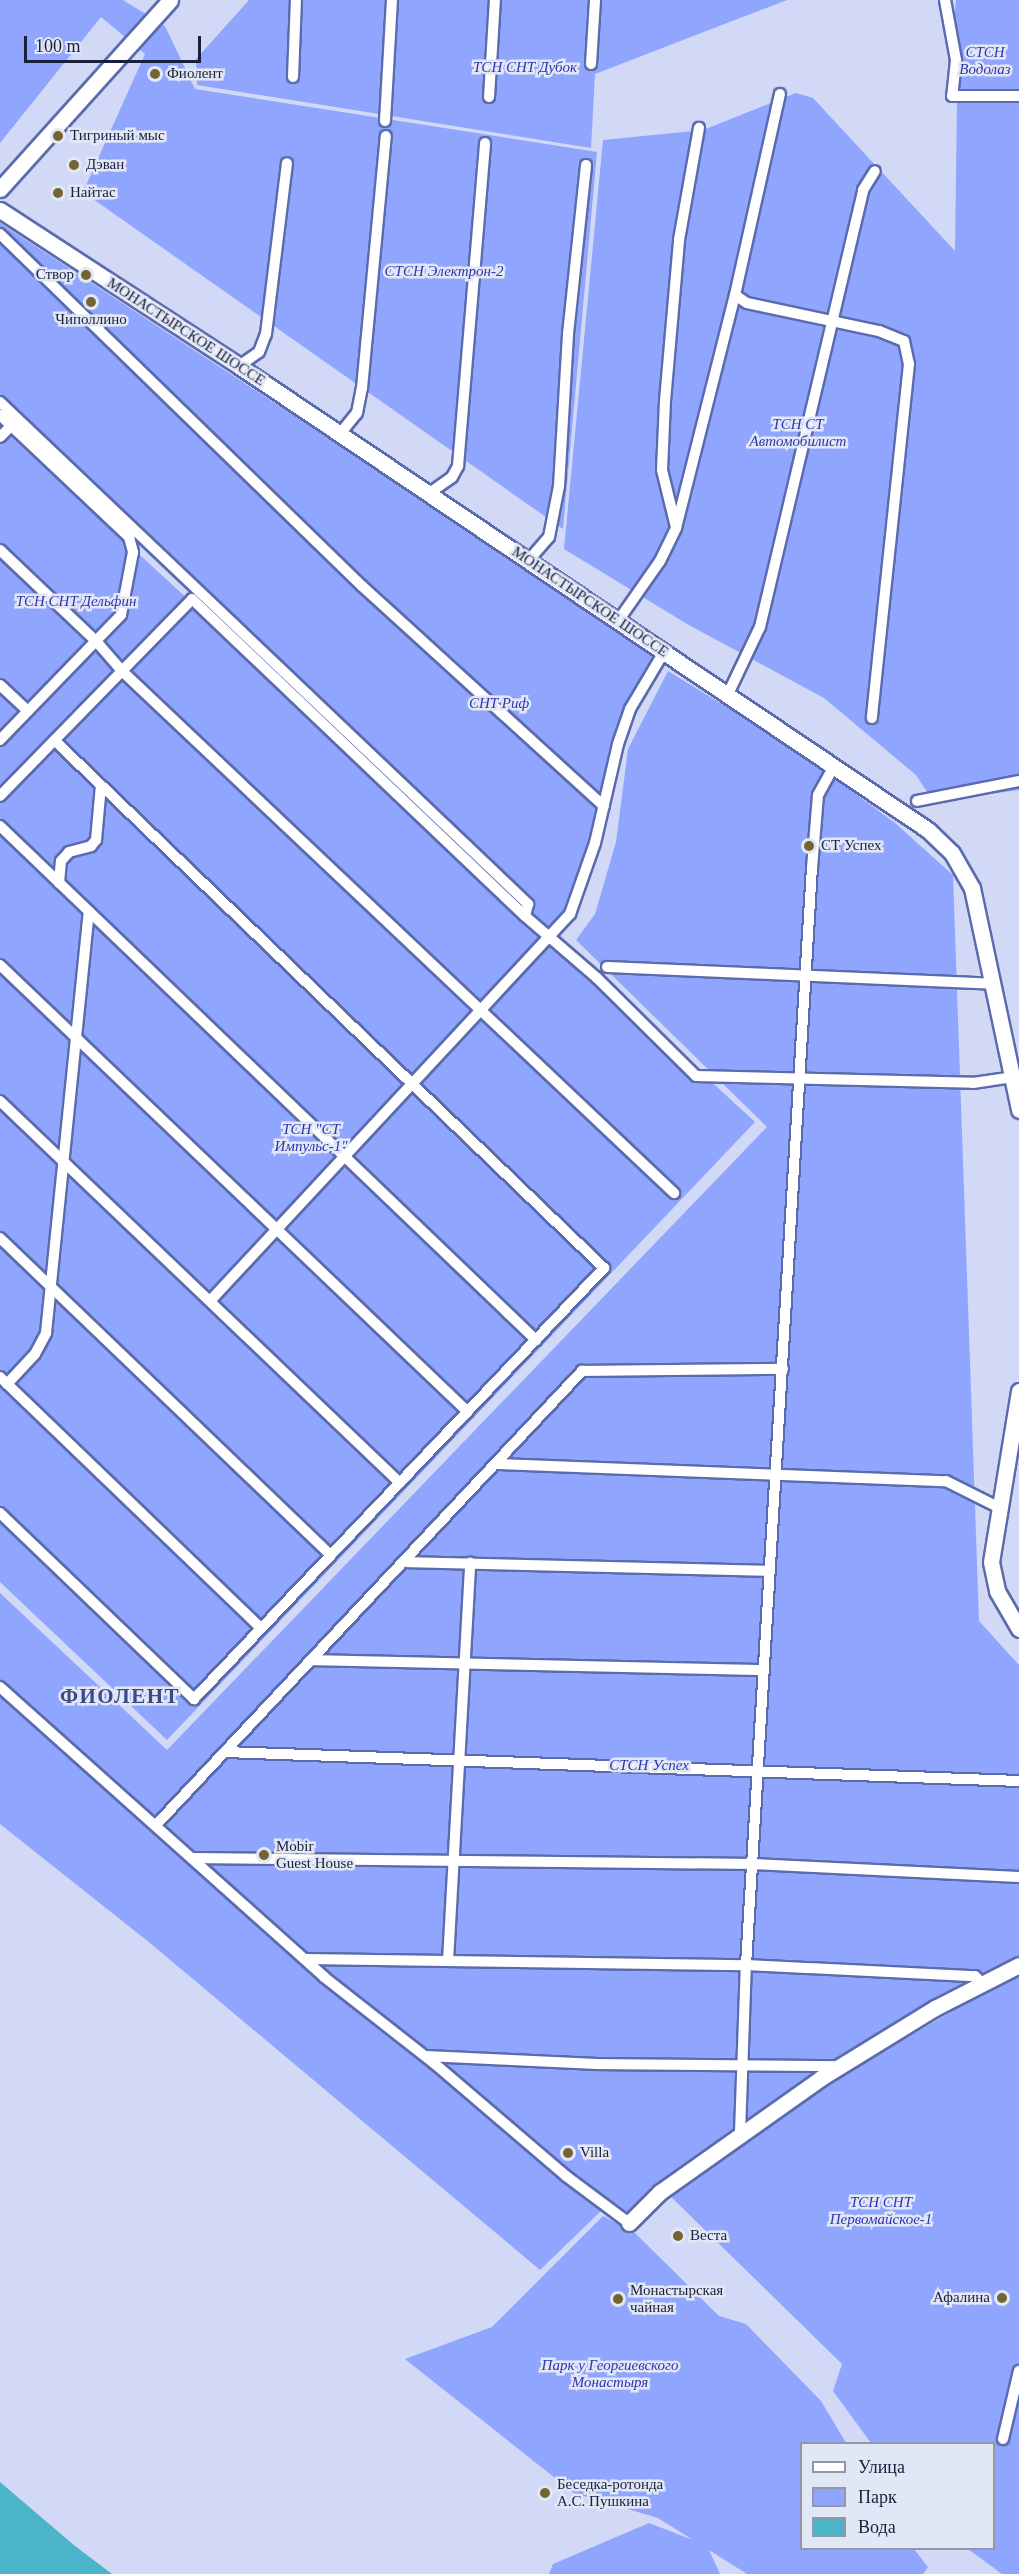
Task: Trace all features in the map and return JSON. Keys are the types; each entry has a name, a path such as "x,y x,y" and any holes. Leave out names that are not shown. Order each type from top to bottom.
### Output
{"main road":[{"path":"0,189 170,0"},
{"name":"МОНАСТЫРСКОЕ ШОССЕ","path":"0,210 239,366 928,830 952,853 972,888 1019,1110"},
{"path":"1019,1391 998,1507 991,1562 997,1591 1019,1629"},
{"path":"629,2223 660,2192 740,2133 839,2066 1019,1965"}],"street":[{"path":"293,77 296,0"},
{"path":"385,121 392,0"},
{"path":"489,97 495,0"},
{"path":"591,64 595,0"},
{"path":"945,0 956,60 952,96 1019,96"},
{"path":"618,621 660,561 676,528 735,296 780,94"},
{"path":"676,528 662,470 665,390 679,240 699,128"},
{"path":"339,435 357,413 362,388 386,136"},
{"path":"428,494 452,477 458,466 485,143"},
{"path":"239,366 259,352 266,334 287,163"},
{"path":"528,561 549,537 559,486 568,334 586,165"},
{"path":"728,694 760,627 863,190 874,171"},
{"path":"19,223 0,234 362,586 604,806"},
{"path":"735,296 747,303 830,324 879,331 904,341 909,351 873,718"},
{"path":"0,402 528,904 525,916"},
{"path":"0,416 129,537 133,552 121,615 0,740"},
{"path":"0,437 11,426"},
{"path":"0,550 96,641 122,671 482,1008 674,1193"},
{"path":"0,796 192,599 525,916 597,978 696,1076 974,1083 1013,1077"},
{"path":"210,1301 482,1008 550,939 570,914 580,894 630,709 664,652"},
{"path":"0,686 28,711"},
{"path":"0,1513 194,1699 604,1268 54,740"},
{"path":"740,2133 746,1965 769,1571 778,1475 818,795 834,766"},
{"path":"917,801 1019,781"},
{"path":"59,883 61,861 69,852 91,846 96,840 101,785"},
{"path":"0,826 536,1340"},
{"path":"88,911 73,1036 63,1161 44,1341 4,1381 261,1628"},
{"path":"0,965 468,1412"},
{"path":"607,967 994,984"},
{"path":"0,1101 400,1483"},
{"path":"0,1238 331,1555"},
{"path":"156,1826 407,1562 582,1371 783,1369"},
{"path":"497,1464 946,1481 998,1507"},
{"path":"407,1562 769,1571"},
{"path":"448,1961 457,1760 470,1563"},
{"path":"313,1660 764,1670"},
{"path":"0,1687 305,1959 426,2056 566,2176 629,2223"},
{"path":"225,1752 1019,1781"},
{"path":"192,1858 452,1863 753,1864 1019,1877"},
{"path":"305,1959 746,1965 975,1976 982,1984"},
{"path":"426,2056 597,2064 839,2066"},
{"path":"1003,2439 1019,2371"}],"green space":[{"name":"СТСН Электрон-2","path":"0,0 123,0 165,26 195,89 597,152 563,529 83,192 145,54 101,17 0,143"},
{"name":"ТСН СНТ Дубок","path":"249,0 787,0 595,74 591,148 197,85 196,59"},
{"name":"СТСН Водолаз","path":"956,0 1019,0 1019,98 946,94"},
{"name":"ТСН СТ Автомобилист","path":"796,93 813,98 955,251 957,100 1019,102 1019,790 933,801 916,775 824,698 687,624 564,549 603,140 703,130"},
{"name":"СНТ Риф","path":"0,223 655,652 610,782 574,909 552,934 0,406"},
{"name":"ТСН \"СТ Импульс-1\"","path":"0,426 755,1122 167,1740 0,1582"},
{"name":"СТСН Успех","path":"668,671 798,751 895,823 953,875 979,1621 1019,1665 1019,1970 864,2056 629,2218 601,2211 540,2270 150,1943 0,1824 0,1593 167,1750 767,1127 576,940 595,914 616,842 628,749"},
{"name":"ТСН СНТ Первомайское-1","path":"1019,1972 1019,2574 1002,2574 969,2550 995,2550 995,2442 870,2442 833,2391 842,2364 667,2193 741,2135"},
{"name":"Парк у Георгиевского Монастыря","path":"603,2216 635,2233 719,2316 746,2324 821,2401 845,2442 800,2442 800,2550 915,2550 928,2567 923,2574 747,2574 709,2550 720,2574 549,2574 553,2564 649,2523 693,2540 658,2518 574,2493 405,2359 492,2327"}],"water":[{"path":"0,2482 75,2546 112,2574 0,2574"}],"place":[{"name":"Фиолент","path":"155,74"},
{"name":"Тигриный мыс","path":"58,136"},
{"name":"Дэван","path":"74,165"},
{"name":"Найтас","path":"58,193"},
{"name":"Створ","path":"86,275"},
{"name":"Чиполлино","path":"91,302"},
{"name":"СТ Успех","path":"809,846"},
{"name":"Mobir Guest House","path":"264,1855"},
{"name":"Villa","path":"568,2153"},
{"name":"Веста","path":"678,2236"},
{"name":"Афалина","path":"1002,2298"},
{"name":"Монастырская чайная","path":"618,2299"},
{"name":"Беседка-ротонда А.С. Пушкина","path":"545,2493"}],"district":[{"name":"ФИОЛЕНТ","path":"120,1696"}],"park label":[{"name":"ТСН СНТ Дельфин","path":"76,602"}]}
